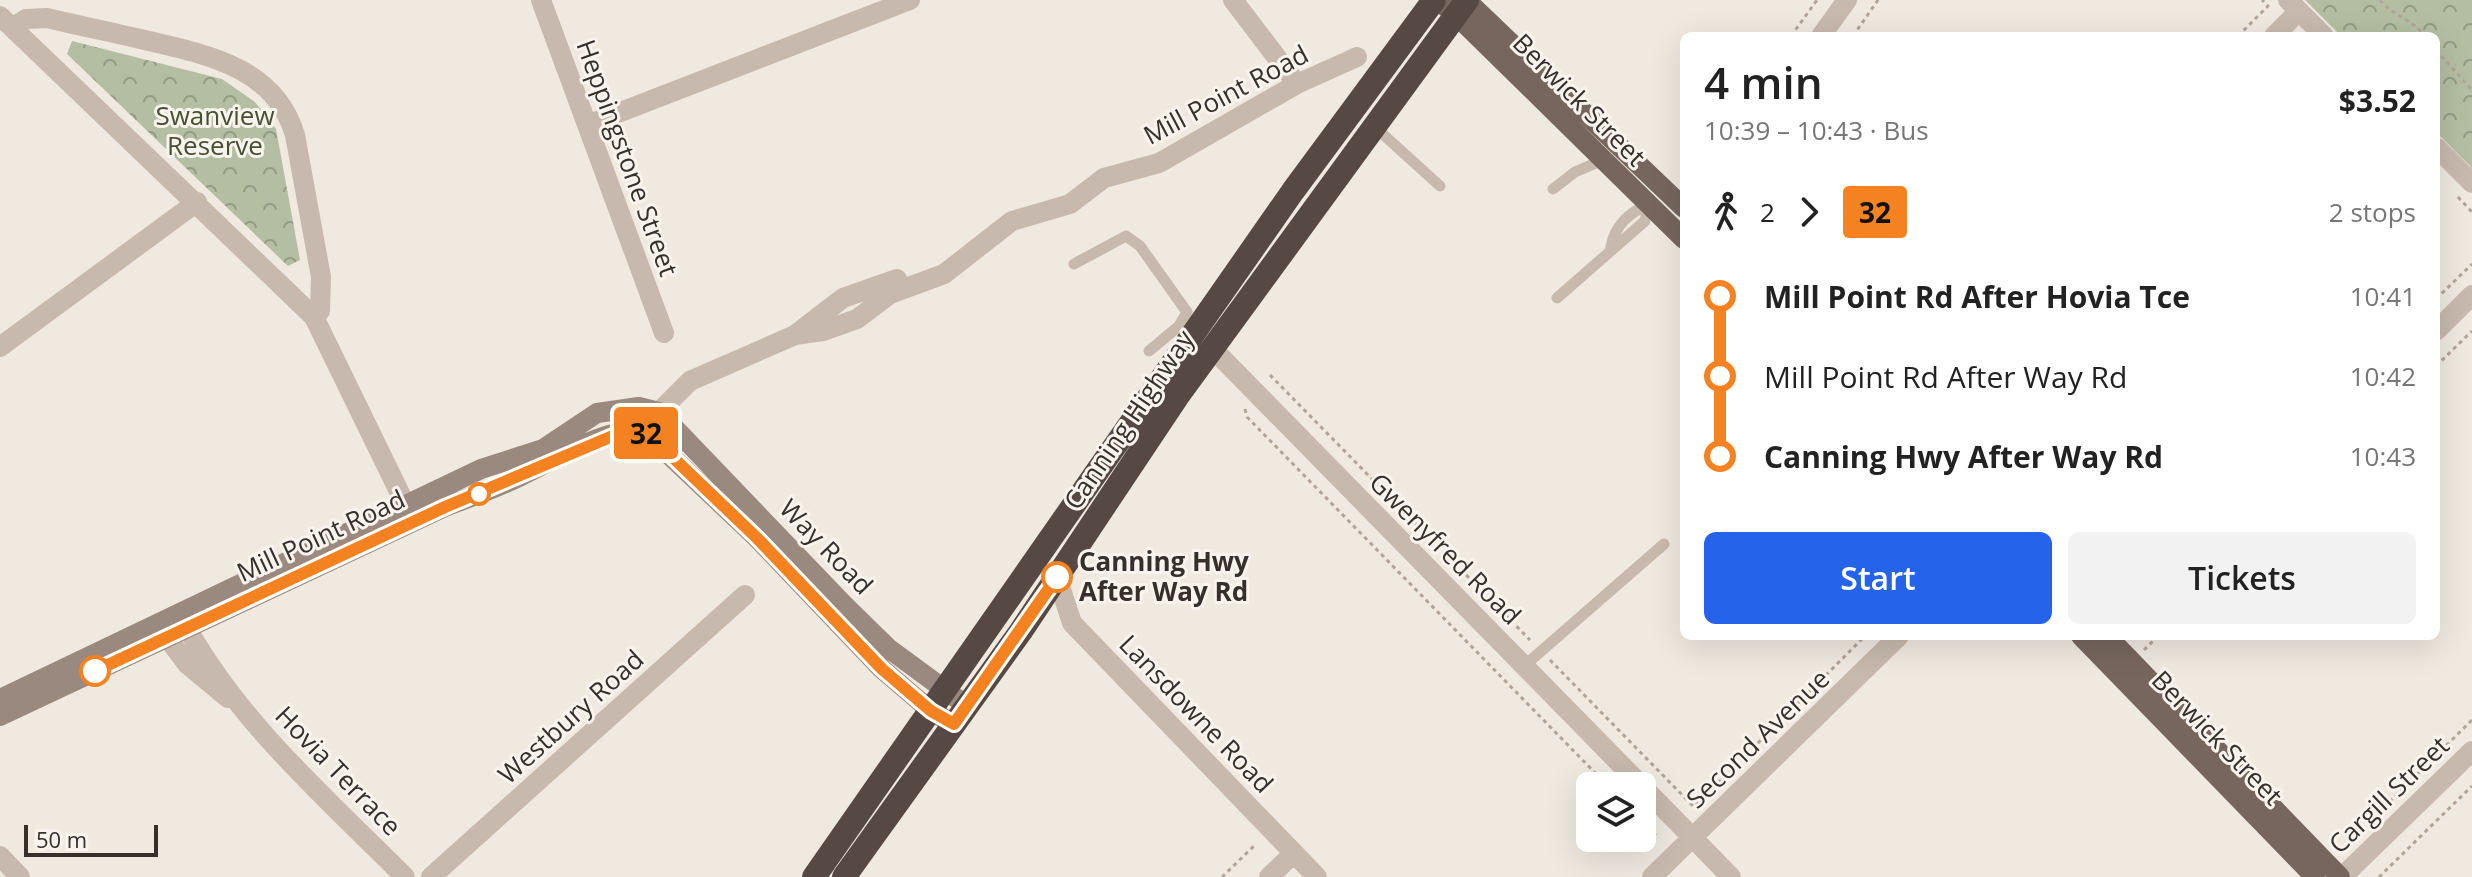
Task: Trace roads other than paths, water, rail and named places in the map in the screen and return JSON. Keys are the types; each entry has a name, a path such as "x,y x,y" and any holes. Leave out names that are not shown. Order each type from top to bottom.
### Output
{"highway":[{"name":"Canning Highway","path":"844,877 1057,577 1212,348 1376,128 1454,2"},
{"name":"Canning Highway","path":"814,877 1303,178 1454,2"}],"main road":[{"name":"Berwick Street","path":"1454,2 1603,160 1680,235"},
{"name":"Berwick Street","path":"1454,2 1680,201"},
{"name":"Mill Point Road","path":"410,514 481,469 543,449 597,413 639,407 659,412"},
{"name":"Way Road","path":"659,412 888,648 945,690 960,715"},
{"name":"Mill Point Road","path":"0,716 162,631 410,514 603,437 627,430 645,432"},
{"name":"Way Road","path":"645,432 757,538 882,669 931,711 960,715"},
{"name":"Mill Point Road","path":"0,699 162,631"},
{"name":"Berwick Street","path":"2113,643 2315,877"},
{"name":"Berwick Street","path":"2113,643 2341,877"}],"street":[{"name":"Heppingstone Street","path":"541,0 664,333"},
{"path":"587,125 910,0"},
{"path":"1233,0 1297,84"},
{"path":"1824,32 1847,0"},
{"path":"2277,32 2294,5 2320,32"},
{"path":"8,21 47,18 212,56 245,71 272,93 288,115 298,151 321,277 320,311 314,317"},
{"path":"8,21 314,317 410,514"},
{"name":"Mill Point Road","path":"645,432 659,412 690,381 795,335 843,298 944,274 1012,221 1070,204 1104,178 1159,163 1297,84 1357,57"},
{"path":"2440,151 2472,183"},
{"path":"0,347 197,202"},
{"path":"2440,327 2472,295"},
{"name":"Gwenyfred Road","path":"1212,348 1628,772"},
{"name":"Lansdowne Road","path":"1057,577 1072,623 1317,877"},
{"name":"Westbury Road","path":"431,877 745,595"},
{"name":"Hovia Terrace","path":"183,621 234,702"},
{"name":"Hovia Terrace","path":"162,631 204,682 234,702 405,877"},
{"name":"Second Avenue","path":"1652,877 1895,640"},
{"name":"Cargill Street","path":"2341,877 2472,751"},
{"name":"Gwenyfred Road","path":"1656,800 1731,877"},
{"path":"1269,877 1294,853"},
{"path":"0,856 20,877"}],"lane":[{"path":"1376,128 1440,186"},
{"path":"1553,189 1575,172 1603,160"},
{"path":"1557,298 1611,247 1613,235 1634,210 1648,205 1649,188 1642,166"},
{"path":"1074,264 1126,236 1140,246 1187,312 1179,326 1149,351"},
{"path":"1524,666 1664,544"}],"place":[{"name":"Canning Hwy After Way Rd","path":"1057,577"}],"park label":[{"name":"Swanview Reserve","path":"215,131"}]}
